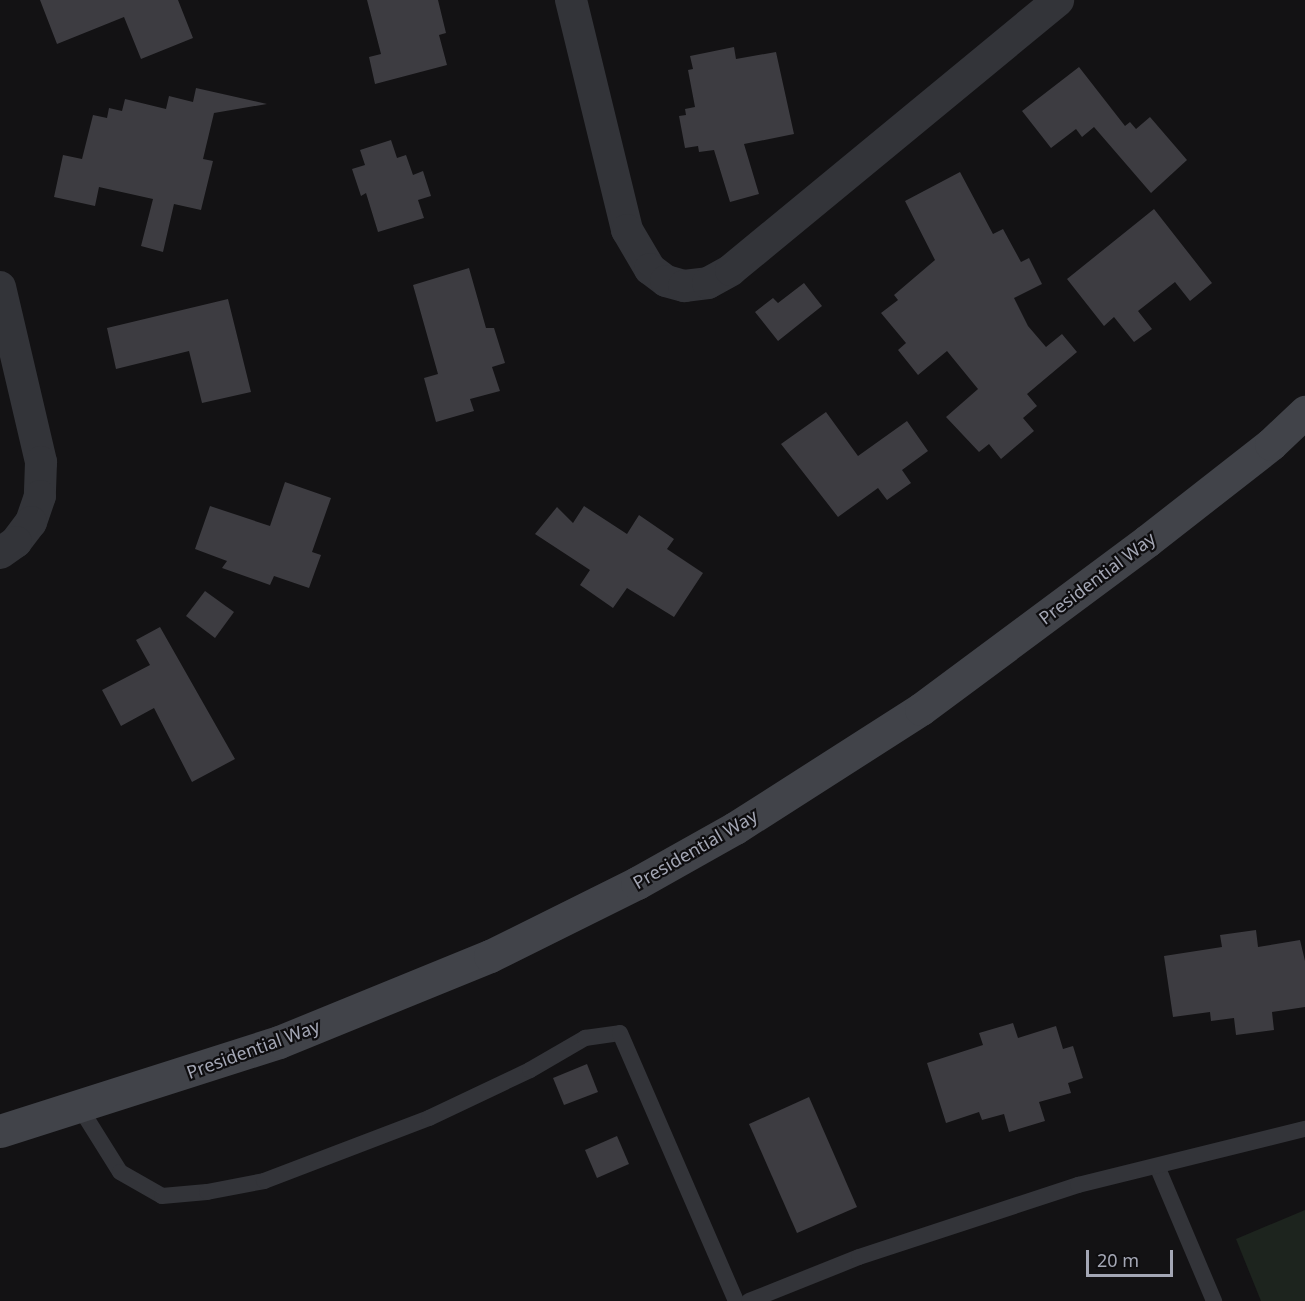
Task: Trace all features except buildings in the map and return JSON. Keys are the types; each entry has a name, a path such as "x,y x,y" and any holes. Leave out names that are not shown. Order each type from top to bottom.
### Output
{"main road":[{"name":"Presidential Way","path":"0,1131 80,1108 279,1042 490,956 637,883 735,828 921,708 1147,541 1271,444 1305,412"}],"street":[{"path":"571,0 627,230 650,269 666,281 684,286 708,283 731,270 1058,0"},
{"path":"0,287 41,462 40,496 31,522 16,542 0,554"}],"lane":[{"path":"80,1108 120,1172 162,1196 207,1192 264,1181 429,1118 530,1070 585,1038 620,1033 736,1301"},
{"path":"749,1301 925,1236 1078,1185 1305,1129"},
{"path":"1157,1166 1214,1301"}],"shaded area":[{"path":"1305,1210 1305,1301 1261,1301 1236,1239"}]}
